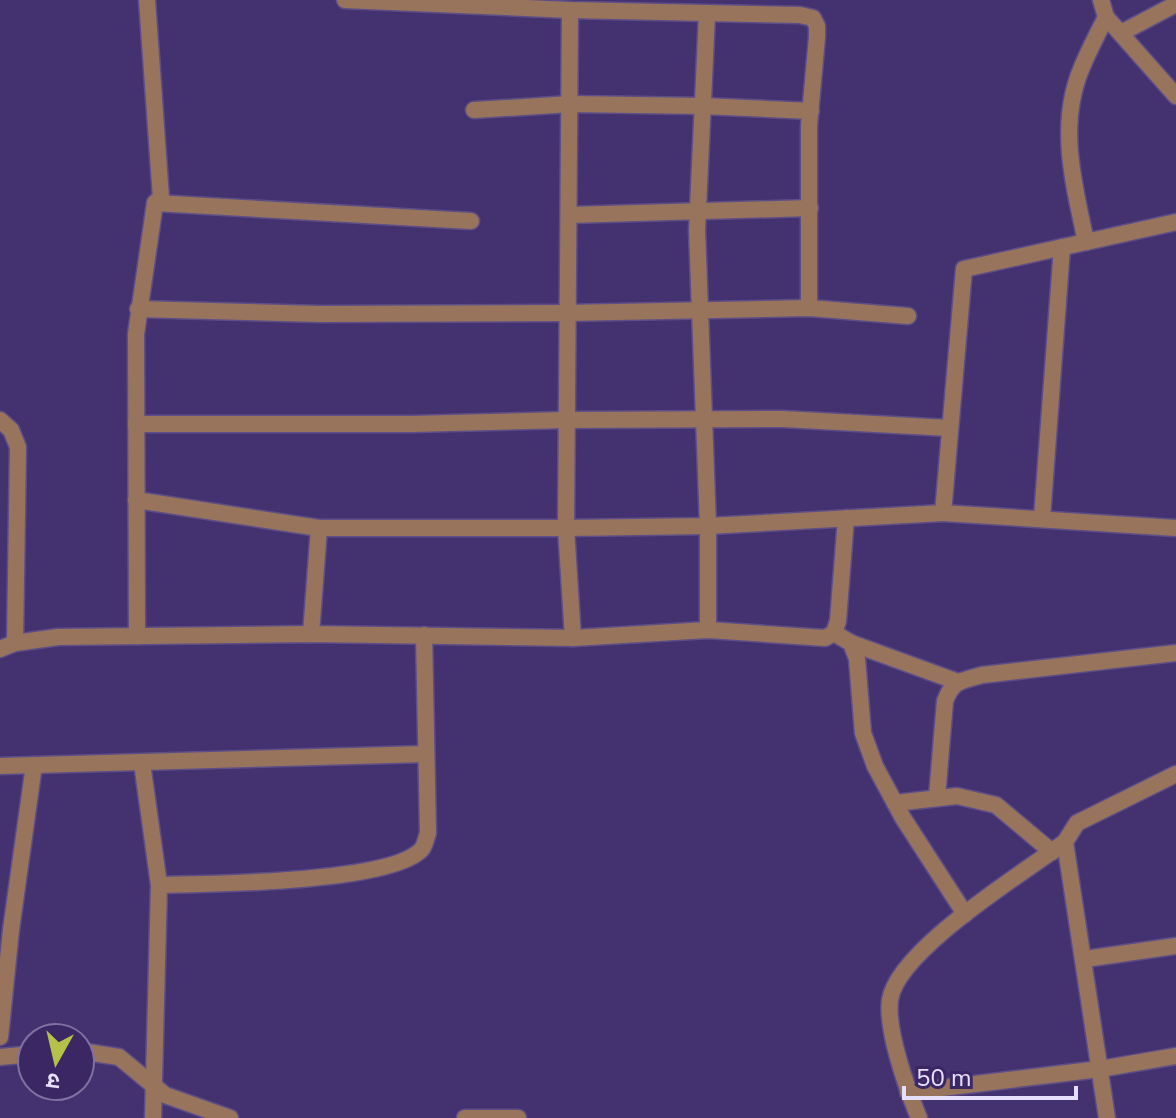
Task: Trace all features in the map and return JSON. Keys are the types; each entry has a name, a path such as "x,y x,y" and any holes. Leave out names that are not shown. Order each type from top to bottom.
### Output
{"street":[{"path":"137,636 136,334 155,203 161,198 147,0"},
{"path":"345,0 570,10 800,15 813,18 817,37 811,111 809,308"},
{"path":"1101,0 1106,17 1176,96"},
{"path":"1121,33 1176,4"},
{"path":"570,10 566,528 573,638"},
{"path":"707,14 698,210 708,526 708,630"},
{"path":"1086,242 1069,159 1068,124 1080,69 1106,17"},
{"path":"474,110 571,104 811,111"},
{"path":"155,203 471,221"},
{"path":"569,215 810,208"},
{"path":"943,513 964,269 1176,222"},
{"path":"1042,518 1062,247"},
{"path":"138,309 321,314 809,308 908,316"},
{"path":"136,424 783,419 949,428"},
{"path":"0,420 11,430 18,447 7,646 58,637 311,634 573,638 708,630 825,638 834,633 840,606 846,518"},
{"path":"136,500 319,528 708,526 943,513 1176,528"},
{"path":"311,634 319,528"},
{"path":"834,633 851,643 958,682"},
{"path":"159,885 280,882 385,867 423,849 428,833 424,635"},
{"path":"851,643 857,659 863,733 875,766 965,914"},
{"path":"937,797 945,701 950,689 958,682 982,675 1176,653"},
{"path":"0,766 425,754"},
{"path":"142,763 159,885 153,1118"},
{"path":"0,1037 34,765"},
{"path":"919,1118 908,1092 891,1022 893,991 904,970 965,914 1058,847 1077,823 1176,774"},
{"path":"895,803 957,796 996,805 1058,847 1085,959 1107,1118"},
{"path":"1085,959 1176,946"},
{"path":"96,1053 119,1057 165,1095 230,1118"},
{"path":"908,1092 1100,1069 1176,1056"},
{"path":"465,1118 518,1118"}]}
